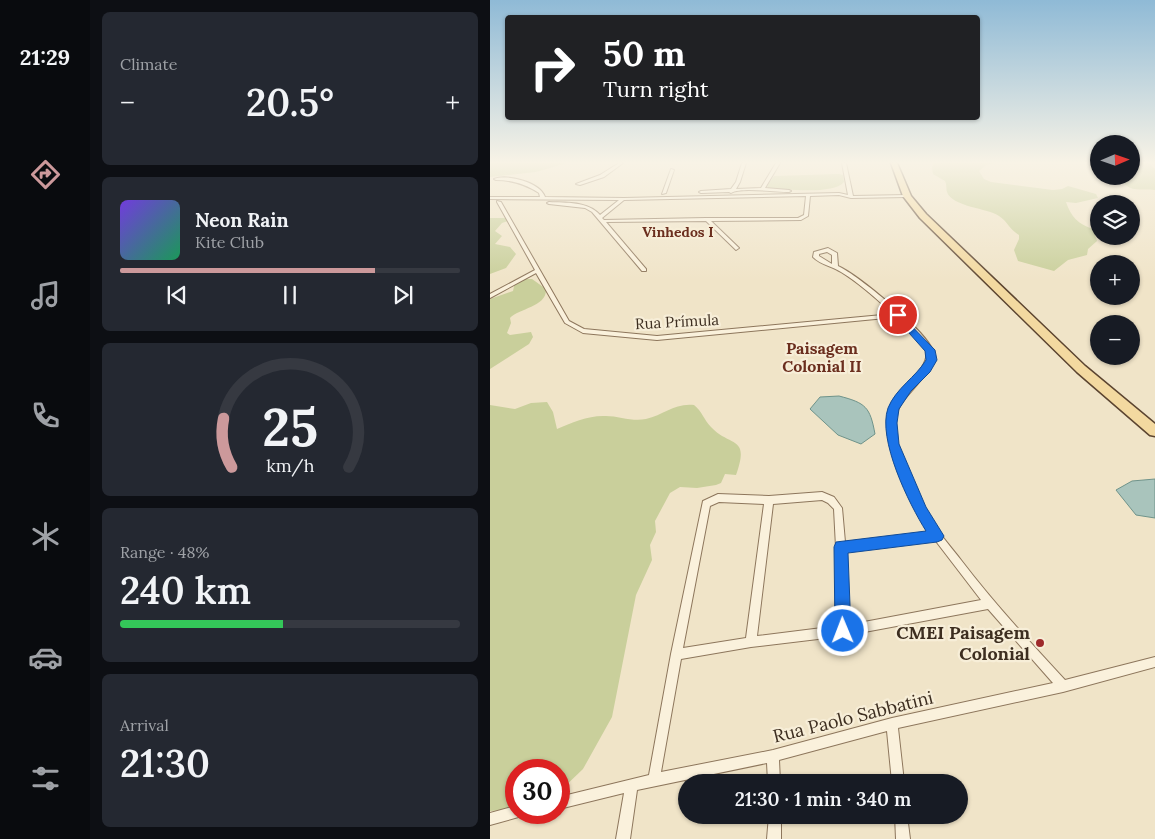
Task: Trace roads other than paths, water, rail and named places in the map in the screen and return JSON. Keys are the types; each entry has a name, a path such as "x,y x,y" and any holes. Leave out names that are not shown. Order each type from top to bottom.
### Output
{"main road":[{"path":"912,202 923,216 1081,369 1155,431"}],"street":[{"name":"Rua Prímula","path":"498,202 568,322 583,331 614,336 657,338 898,315"},
{"path":"504,202 572,204 586,207 602,219 644,270"},
{"path":"602,219 617,202"},
{"path":"602,219 706,220 804,218 807,213 808,202"},
{"path":"706,220 736,248"},
{"path":"835,267 842,270 898,315 930,350 932,360 926,369 907,388 894,408 891,423 893,444 920,510 937,536 988,604 1063,686"},
{"path":"490,296 538,270"},
{"path":"654,780 676,654 706,504 718,498 769,500 822,496 832,500 838,508 843,631"},
{"path":"751,642 769,500"},
{"path":"841,547 937,536"},
{"path":"676,654 751,642 843,631 988,604"},
{"name":"Rua Paolo Sabbatini","path":"570,800 654,780 773,756 892,724 1063,686 1155,662"},
{"path":"892,724 897,774"},
{"path":"773,756 774,774"},
{"path":"623,839 632,785"},
{"path":"490,819 505,815"},
{"path":"774,824 774,839"},
{"path":"902,824 903,839"}],"water":[{"path":"839,396 861,404 869,412 875,434 861,444 838,435 810,409 820,397"},
{"path":"1155,479 1155,518 1136,515 1116,490 1132,481"}],"place":[{"name":"CMEI Paisagem Colonial","path":"1040,643"}],"district":[{"name":"Vinhedos I","path":"678,232"},
{"name":"Paisagem Colonial II","path":"822,357"}]}
